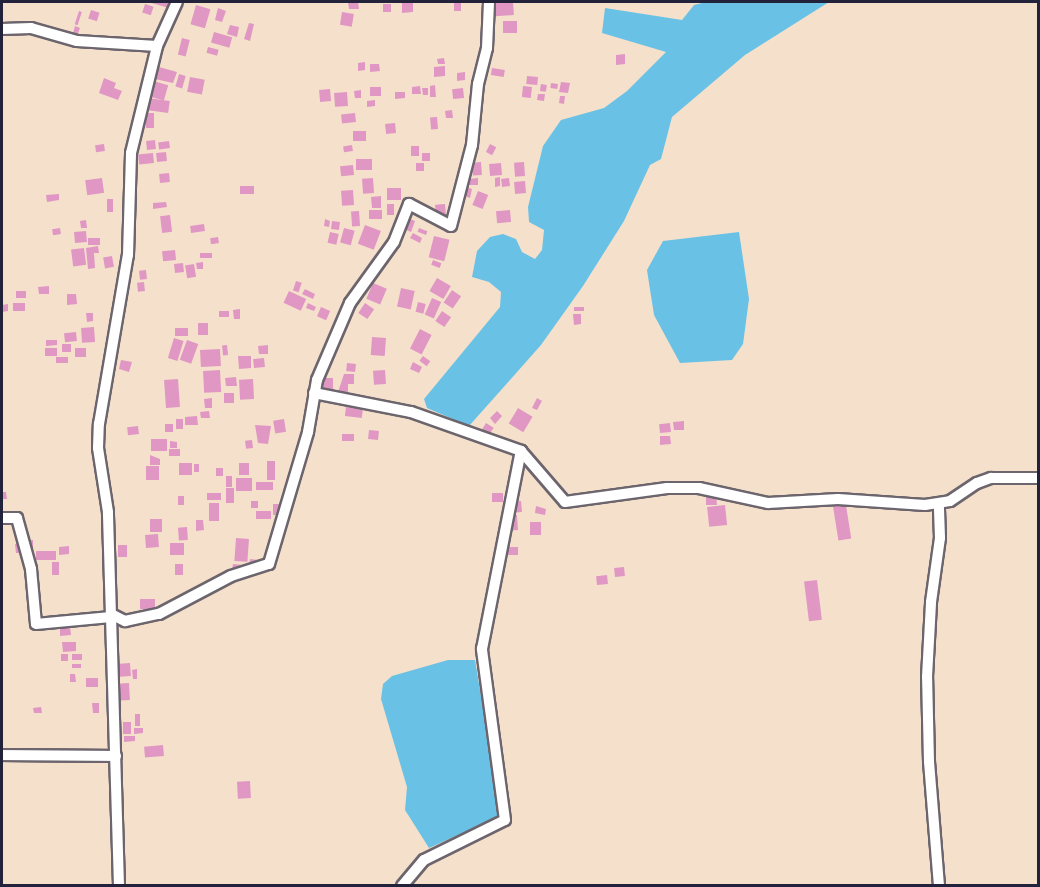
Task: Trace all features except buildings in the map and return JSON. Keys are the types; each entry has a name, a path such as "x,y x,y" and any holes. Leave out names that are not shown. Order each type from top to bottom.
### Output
{"street":[{"path":"119,885 108,512 98,447 99,424 128,255 131,153 157,46 177,2"},
{"path":"2,518 17,518 31,569 36,624 111,616 125,621 159,614 231,576 269,564 287,510 314,393 340,322 394,242 409,204 451,225 472,145 478,84 487,48 489,2"},
{"path":"2,29 31,28 77,41 157,46"},
{"path":"314,393 411,412 521,451 565,502 667,488 699,488 768,503 838,499 895,506 939,504 991,478 1038,478"},
{"path":"402,885 424,860 505,820 482,649 521,451"},
{"path":"939,504 940,538 931,602 927,677 928,762 939,885"},
{"path":"2,755 116,756"}],"water":[{"path":"706,2 829,2 745,55 672,117 661,159 650,165 624,221 583,286 541,345 469,426 427,408 424,399 500,307 501,292 489,282 472,277 477,251 490,237 503,234 516,239 522,252 535,259 542,250 544,230 529,222 528,207 543,146 561,120 604,108 627,91 666,52 602,33 605,8 682,20 694,5"},
{"path":"739,232 749,299 743,344 732,360 680,363 654,315 647,270 663,241"},
{"path":"448,660 475,660 501,816 429,848 405,810 407,787 381,699 383,684 392,676"}]}
